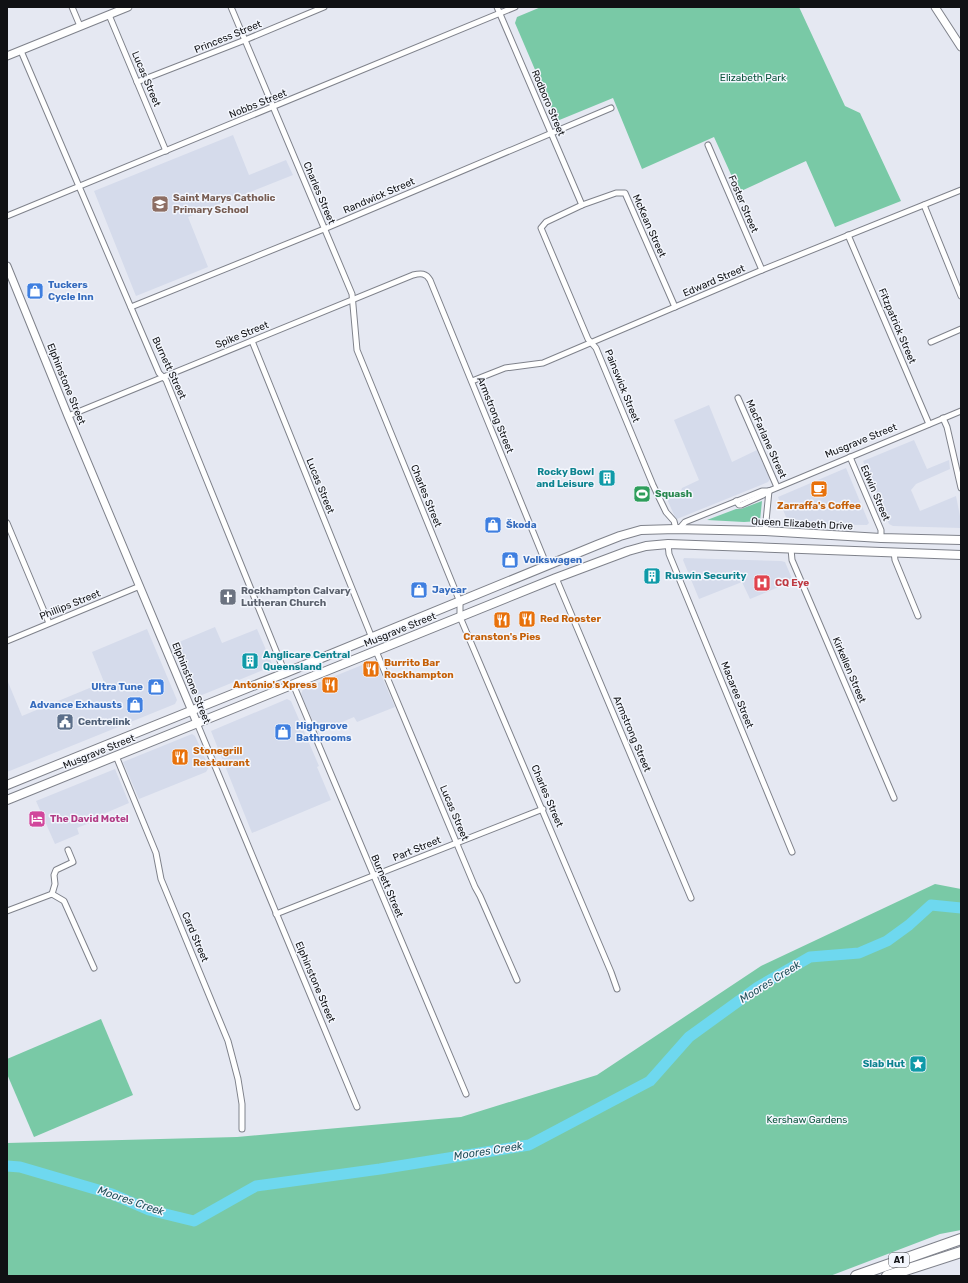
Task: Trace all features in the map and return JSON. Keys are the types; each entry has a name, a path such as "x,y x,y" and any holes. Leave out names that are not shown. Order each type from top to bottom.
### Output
{"highway":[{"name":"A1","path":"856,1276 961,1239"},
{"name":"A1","path":"887,1276 961,1252"}],"main road":[{"name":"Queen Elizabeth Drive","path":"642,530 678,529 765,531 881,538 961,540"},
{"name":"Musgrave Street","path":"7,785 286,673 620,536 642,530"},
{"name":"Musgrave Street","path":"7,800 556,578 646,546 668,544"},
{"path":"668,544 961,555"}],"street":[{"path":"72,7 80,26"},
{"path":"7,56 128,7"},
{"name":"Charles Street","path":"231,7 352,294 357,350 460,602 460,617 543,809 617,989"},
{"name":"Princess Street","path":"137,82 245,40 324,7"},
{"name":"Rodboro Street","path":"498,7 582,205"},
{"name":"Nobbs Street","path":"7,216 515,7"},
{"path":"935,7 961,47"},
{"name":"Lucas Street","path":"109,15 166,151"},
{"name":"Burnett Street","path":"21,51 159,373 166,380 286,673"},
{"name":"Randwick Street","path":"131,307 324,229 610,108"},
{"name":"Foster Street","path":"708,145 762,270"},
{"name":"Edward Street","path":"472,381 505,368 543,363 762,270 961,190"},
{"name":"McKean Street","path":"540,228 546,222 582,205 616,192 625,193 675,307"},
{"path":"924,204 961,296"},
{"name":"Painswick Street","path":"540,228 588,339 596,348 653,485 666,512 674,521 678,529"},
{"name":"Fitzpatrick Street","path":"848,235 929,424"},
{"name":"Elphinstone Street","path":"7,266 68,416 357,1107"},
{"name":"Spike Street","path":"68,416 413,275 424,273"},
{"name":"Armstrong Street","path":"424,273 430,280 547,566"},
{"path":"931,342 961,329"},
{"name":"Lucas Street","path":"252,340 372,638"},
{"name":"MacFarlane Street","path":"738,398 777,487"},
{"name":"Musgrave Street","path":"678,529 685,522 762,491 769,491 961,411"},
{"path":"943,418 947,427 961,488"},
{"name":"Edwin Street","path":"850,457 880,528 881,538"},
{"path":"765,531 769,491"},
{"path":"7,523 49,623"},
{"name":"Macaree Street","path":"668,544 669,556 792,852"},
{"name":"Kirkellen Street","path":"791,549 792,558 894,798"},
{"path":"894,552 895,560 918,616"},
{"name":"Armstrong Street","path":"556,578 691,898"},
{"name":"Phillips Street","path":"7,641 140,586"},
{"name":"Lucas Street","path":"376,651 517,980"},
{"name":"Burnett Street","path":"293,684 466,1094"},
{"name":"Card Street","path":"116,756 156,853 161,878 228,1041 238,1079 242,1104 242,1129"},
{"name":"Part Street","path":"276,914 543,809"},
{"path":"52,894 55,884 54,875 56,870 73,862 68,850"},
{"path":"7,911 52,894"},
{"path":"52,894 64,901 94,968"}],"shaded area":[{"name":"Saint Marys Catholic Primary School","path":"233,135 249,175 286,160 293,175 188,217 208,267 136,296 94,191"},
{"path":"709,405 732,462 757,450 770,479 768,482 677,519 667,499 680,494 682,488 699,480 674,420"},
{"path":"914,440 927,469 949,460 950,469 916,484 911,490 920,511 956,496 961,521 960,528 893,526 889,524 863,461"},
{"path":"846,468 869,523 867,525 791,524 788,522 778,497"},
{"path":"684,558 781,561 785,562 793,581 750,599 742,582 699,599 683,560"},
{"path":"215,627 222,643 257,629 273,666 197,697 192,695 172,645"},
{"path":"147,629 177,700 175,704 7,772 7,682 22,716 104,682 92,652"},
{"path":"372,661 376,663 395,707 357,722 354,717 318,732 301,695 303,689"},
{"path":"287,699 291,701 319,766 317,767 331,800 252,833 211,731"},
{"path":"192,734 195,736 209,767 206,772 139,799 123,762"},
{"path":"115,769 129,803 101,815 102,818 77,828 79,834 55,844 36,801"}],"green space":[{"name":"Elizabeth Park","path":"541,7 799,7 845,106 860,113 901,201 835,227 806,161 739,192 714,137 642,169 613,98 557,121 515,23 517,17"},
{"path":"762,501 760,521 744,522 707,520 736,509 741,509"},
{"name":"Kershaw Gardens","path":"935,884 961,889 961,1230 940,1234 830,1276 7,1276 7,1143 237,1137 461,1117 597,1075 761,966"},
{"path":"101,1019 133,1095 34,1137 7,1074 7,1059"}],"waterway":[{"name":"Moores Creek","path":"7,1166 20,1167 112,1194 149,1210 194,1221 256,1186 380,1169 529,1145 650,1081 689,1037 758,987 810,957 859,953 887,941 909,925 931,905 961,908"}],"place":[{"name":"Saint Marys Catholic Primary School","path":"160,204"},
{"name":"Tuckers Cycle Inn","path":"35,291"},
{"name":"Rocky Bowl and Leisure","path":"607,478"},
{"name":"Zarraffa's Coffee","path":"819,489"},
{"name":"Squash","path":"642,494"},
{"name":"Škoda","path":"493,525"},
{"name":"Volkswagen","path":"510,560"},
{"name":"Ruswin Security","path":"652,576"},
{"name":"CQ Eye","path":"762,583"},
{"name":"Jaycar","path":"419,590"},
{"name":"Rockhampton Calvary Lutheran Church","path":"228,597"},
{"name":"Red Rooster","path":"527,619"},
{"name":"Cranston's Pies","path":"502,620"},
{"name":"Anglicare Central Queensland","path":"250,661"},
{"name":"Burrito Bar Rockhampton","path":"371,669"},
{"name":"Antonio's Xpress","path":"330,685"},
{"name":"Ultra Tune","path":"156,687"},
{"name":"Advance Exhausts","path":"135,705"},
{"name":"Centrelink","path":"65,722"},
{"name":"Highgrove Bathrooms","path":"283,732"},
{"name":"Stonegrill Restaurant","path":"180,757"},
{"name":"The David Motel","path":"37,819"},
{"name":"Slab Hut","path":"918,1064"}]}
